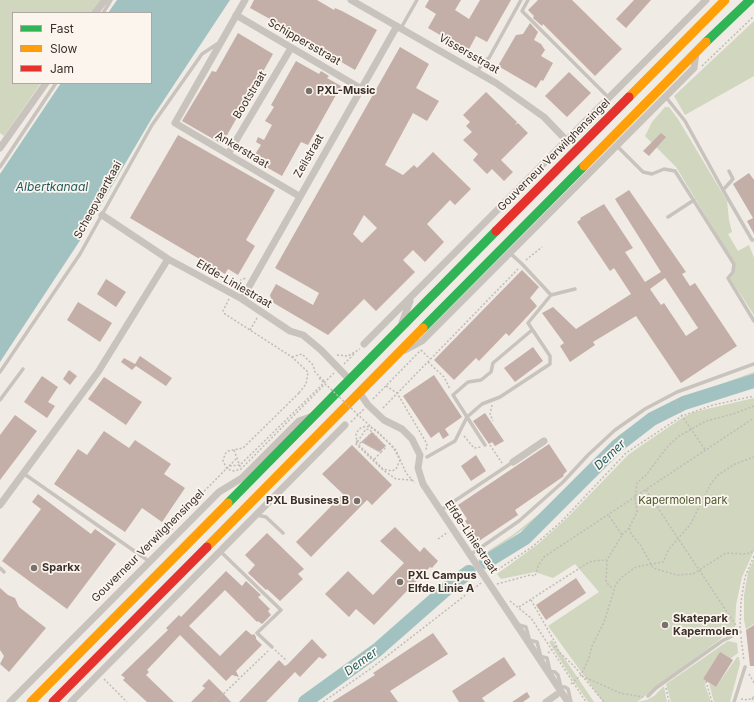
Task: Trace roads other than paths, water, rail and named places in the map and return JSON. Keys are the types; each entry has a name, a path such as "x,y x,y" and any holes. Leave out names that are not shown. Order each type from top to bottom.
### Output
{"highway":[{"name":"Gouverneur Verwilghensingel","path":"31,702 311,417 725,0"},
{"path":"53,702 697,51 750,0"},
{"path":"349,379 359,392"}],"street":[{"path":"96,12 105,0"},
{"name":"Scheepvaartkaai","path":"175,123 245,0"},
{"name":"Vissersstraat","path":"351,0 496,83 544,118 567,141"},
{"name":"Gouverneur Verwilghensingel","path":"364,344 411,299 706,0"},
{"name":"Schippersstraat","path":"236,15 360,88"},
{"name":"Zeilstraat","path":"242,299 360,88 399,27"},
{"name":"Bootstraat","path":"228,154 290,48"},
{"path":"395,356 422,342 694,68 697,51"},
{"path":"0,148 45,84"},
{"name":"Ankerstraat","path":"175,123 299,196"},
{"name":"Elfde-Liniestraat","path":"102,215 168,259 242,299 290,330 303,335 349,379"},
{"path":"0,505 98,372 168,259"},
{"name":"Gouverneur Verwilghensingel","path":"400,328 411,299"},
{"name":"Elfde-Liniestraat","path":"359,392 368,405 377,414 384,420 402,429 412,439 420,455 418,468 423,484 470,555 489,577 508,613 540,658 559,691 568,702"},
{"name":"Gouverneur Verwilghensingel","path":"10,702 219,492 242,478 299,421 311,417"},
{"path":"71,702 345,424"},
{"path":"512,462 544,441"},
{"path":"222,549 226,527"},
{"path":"546,702 559,691"}],"lane":[{"path":"104,12 111,0"},
{"path":"399,27 418,0"},
{"path":"477,72 484,61 488,58 520,0"},
{"path":"528,0 522,12 609,98"},
{"name":"Scheepvaartkaai","path":"0,372 80,254 152,125 202,54 219,44"},
{"path":"0,167 55,84"},
{"path":"665,96 685,121 723,190 752,240 754,240"},
{"path":"616,145 643,172 652,174 664,169 675,171 734,264 733,272 728,278 754,321"},
{"path":"723,190 733,179 728,171"},
{"path":"668,217 694,200"},
{"path":"503,247 522,264 551,295"},
{"path":"427,457 455,441 467,417 482,404 500,397 550,364 550,356 528,323 551,295 575,289"},
{"path":"485,445 453,395 468,382 481,380 491,372 493,363 532,330"},
{"path":"470,555 519,521 563,482 588,455 615,430 645,409 677,392 754,364"},
{"path":"0,400 23,369"},
{"path":"441,510 512,462"},
{"path":"24,473 150,562"},
{"path":"256,515 266,517 283,533"},
{"path":"222,549 281,610 257,633 272,647"},
{"path":"0,568 4,572"},
{"path":"648,696 664,682 722,641 740,632"},
{"path":"734,700 745,667"},
{"path":"559,691 568,690 571,702"}],"water":[{"name":"Albertkanaal","path":"117,0 230,0 152,118 79,242 0,362 0,174 60,84 152,84 152,12 109,12"}],"waterway":[{"name":"Demer","path":"486,562 525,538 617,446 652,419 684,403 754,381"},
{"name":"Demer","path":"305,702 377,650 451,585 469,572"}],"place":[{"name":"PXL-Music","path":"309,91"},
{"name":"PXL Business B","path":"357,501"},
{"name":"Sparkx","path":"34,568"},
{"name":"PXL Campus Elfde Linie A","path":"400,582"},
{"name":"Skatepark Kapermolen","path":"665,625"}],"park label":[{"name":"Kapermolen park","path":"683,501"}]}
